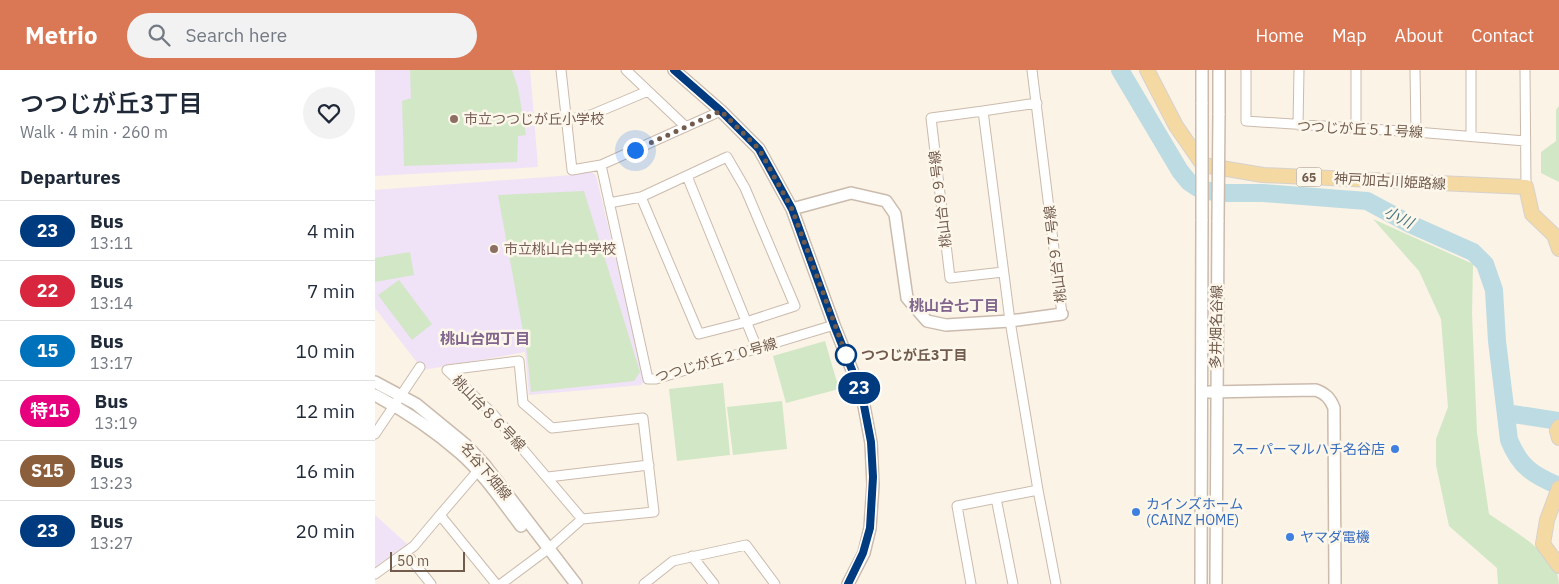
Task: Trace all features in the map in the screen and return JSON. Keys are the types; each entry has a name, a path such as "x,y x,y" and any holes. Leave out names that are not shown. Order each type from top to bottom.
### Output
{"main road":[{"name":"神戸加古川姫路線","path":"1147,70 1176,126 1203,165 1263,175 1526,187"},
{"path":"1526,187 1532,214 1554,235 1559,249"},
{"path":"1559,427 1557,431 1559,438"},
{"path":"1559,489 1547,520 1543,544 1559,566"}],"street":[{"path":"561,70 572,170 601,165 721,111"},
{"path":"626,70 685,127"},
{"path":"674,70 721,111 759,149 792,209 834,325 862,395 871,442 873,477 870,528 863,553 849,584"},
{"name":"桃山台９７号線","path":"792,209 851,193 886,201 895,214 907,298 927,321 946,325 1062,314 1032,70"},
{"name":"多井畑名谷線","path":"1201,584 1202,70"},
{"name":"多井畑名谷線","path":"1215,584 1219,70"},
{"name":"つつじが丘５１号線","path":"1246,70 1246,121 1525,141"},
{"path":"1298,125 1299,70"},
{"path":"1355,70 1356,128"},
{"path":"1415,70 1416,132"},
{"path":"1471,70 1471,136"},
{"path":"1525,70 1526,187"},
{"path":"567,120 591,115 648,91"},
{"path":"1037,103 983,112 1010,320 1038,490 1056,584"},
{"name":"桃山台９９号線","path":"983,112 931,118 950,278 1003,272"},
{"path":"609,203 641,196 727,157 745,188 795,306 746,322 699,334 641,196"},
{"name":"つつじが丘２０号線","path":"601,165 648,379 656,379 834,325"},
{"path":"687,176 757,348"},
{"name":"桃山台８６号線","path":"519,361 523,404 552,428 643,418 654,512 583,519 547,477 493,414 447,370 519,361"},
{"path":"375,434 420,367"},
{"name":"名谷下畑線","path":"375,382 397,400"},
{"path":"1202,392 1316,390 1330,398 1334,408 1335,584"},
{"name":"名谷下畑線","path":"375,394 416,404 466,444 481,468 568,584"},
{"path":"547,477 649,465"},
{"path":"375,574 415,546 481,468"},
{"path":"971,584 957,506 1038,490"},
{"path":"996,498 1013,584"},
{"path":"440,515 496,584"},
{"path":"501,584 583,519"},
{"path":"648,583 673,561 746,545 775,584"},
{"name":"名谷下畑線","path":"545,551 576,584"},
{"path":"406,553 431,584"},
{"path":"692,556 714,584"}],"shaded area":[{"name":"市立つつじが丘小学校","path":"375,70 530,70 538,167 375,176"},
{"name":"市立桃山台中学校","path":"591,171 596,176 645,379 641,385 529,395 525,352 423,370 375,308 375,190 573,175"},
{"path":"375,515 407,544 375,567"}],"green space":[{"name":"市立つつじが丘小学校","path":"410,70 512,70 518,88 526,135 518,136 517,162 404,166 402,101 411,98"},
{"path":"1559,106 1559,182 1541,173 1541,152 1556,141 1556,110"},
{"path":"584,191 640,372 634,381 531,392 527,353 498,195"},
{"path":"1373,219 1473,264 1472,314 1477,433 1489,514 1542,553 1557,573 1559,584 1498,584 1497,568 1449,526 1436,465 1436,439 1448,407 1441,319 1419,271"},
{"path":"410,252 414,275 375,282 375,258"},
{"path":"399,280 432,324 412,340 378,295"},
{"path":"825,341 839,389 786,403 773,356"},
{"path":"723,383 730,455 677,461 669,389"},
{"path":"782,401 787,449 733,455 727,407"}],"waterway":[{"name":"小川","path":"1120,70 1180,171 1189,182 1198,188 1222,193 1263,193 1367,201 1410,224 1473,252 1485,264 1494,290 1497,341 1509,440 1518,457 1528,469 1559,486"},
{"path":"1506,413 1559,421"}],"bus line":[{"name":"23","path":"674,70 721,111 759,149 792,209 834,325 862,395 871,442 873,477 870,528 859,565 848,584"}],"place":[{"name":"市立つつじが丘小学校","path":"454,119"},
{"name":"市立桃山台中学校","path":"494,249"},
{"name":"つつじが丘3丁目","path":"846,355"},
{"name":"スーパーマルハチ名谷店","path":"1395,449"},
{"name":"カインズホーム (CAINZ HOME)","path":"1136,512"},
{"name":"ヤマダ電機","path":"1290,537"}],"district":[{"name":"桃山台七丁目","path":"954,305"},
{"name":"桃山台四丁目","path":"485,338"}],"route":[{"path":"635,150 721,111 759,149 792,209 848,360 846,355"}]}
